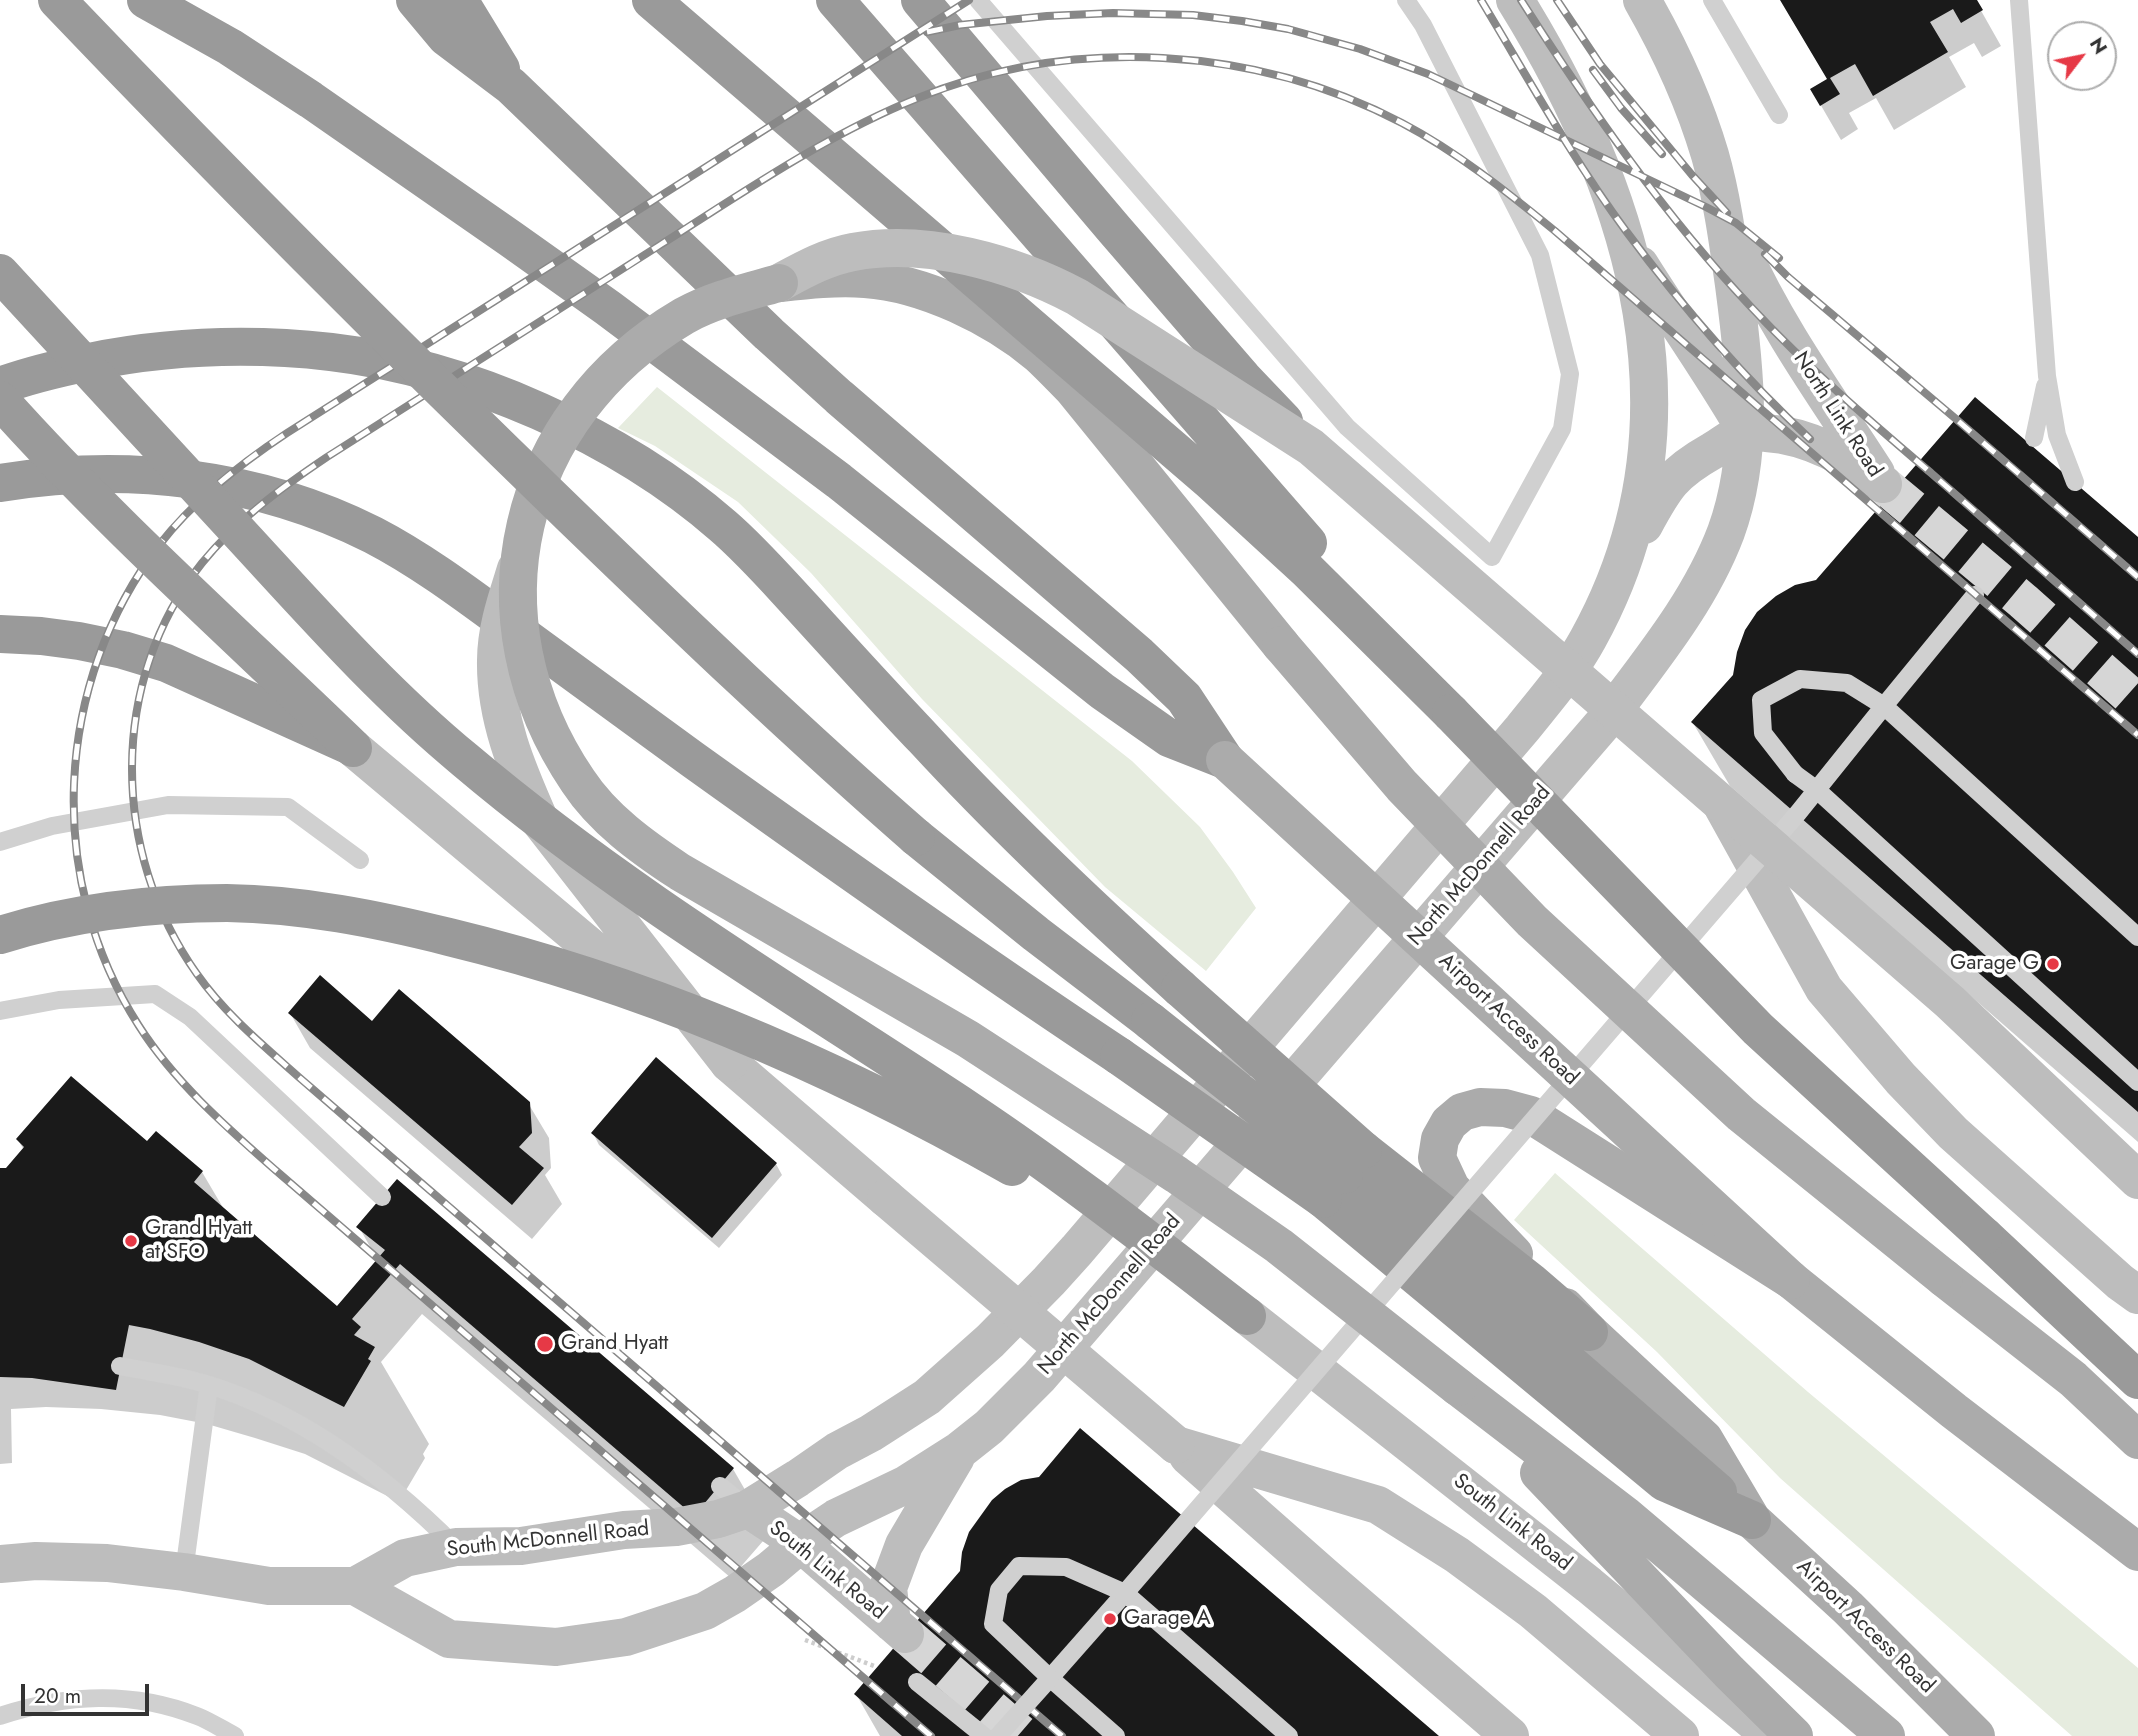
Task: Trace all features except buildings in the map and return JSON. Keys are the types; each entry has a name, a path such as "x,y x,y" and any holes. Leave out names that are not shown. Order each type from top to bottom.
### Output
{"highway":[{"path":"57,0 404,355 852,782 1015,918 1150,1021 1465,1272 1752,1520"},
{"path":"146,0 230,47 311,100 608,308 839,481 1102,691 1169,738 1225,760"},
{"path":"415,0 446,37 511,86 769,334 1139,654 1184,698 1225,760"},
{"path":"458,0 511,86"},
{"path":"651,0 1209,480 1307,570 1451,713 1758,1029 2138,1380"},
{"path":"835,0 1276,504 1451,713"},
{"path":"920,0 1242,378 1311,447"},
{"path":"0,274 343,645 408,710 462,758 534,817 691,930 1047,1163 1247,1316"},
{"path":"0,386 66,367 167,350 223,347 332,352 459,381 518,402 631,460 679,491 724,527 766,568 924,740 1020,839 1107,923 1180,988 1344,1175"},
{"path":"0,400 110,517 353,748"},
{"path":"0,483 40,476 97,473 150,474 204,481 260,493 319,512 373,535 422,564 471,598 950,942 1119,1056 1344,1175 1531,1282 1589,1332"},
{"path":"0,634 79,641 166,663 353,748"},
{"path":"0,935 52,920 106,910 167,904 230,903 356,916 468,941 541,961 613,984 708,1020 800,1057 883,1096 1025,1175 1247,1316"}],"main road":[{"path":"1886,1736 1625,1515 1458,1388 1279,1246 1177,1175 968,1039 680,872 643,848 608,817 579,783 555,743 535,699 523,653 517,608 519,561 537,485 556,444 582,404 612,370 649,339 687,315 731,296 779,283 867,279 912,288 955,303 998,326 1038,355 1073,389 1340,717 1465,853 1532,921 1741,1114 2073,1379 2138,1440"},
{"name":"Airport Access Road","path":"1225,760 1791,1280"},
{"name":"Airport Access Road","path":"1791,1280 1531,1115 1504,1108 1480,1107 1462,1112 1449,1123 1440,1139 1437,1158 1451,1188 1589,1332 1703,1439 1752,1520 1848,1608 1976,1736"},
{"path":"1791,1280 1964,1419 2138,1552"},
{"path":"2073,1379 2138,1419"},
{"path":"1458,1388 1615,1554 1794,1736"}],"street":[{"path":"1515,0 1554,66 1610,188 1628,244 1645,334 1649,419 1645,471 1639,504 1619,573"},
{"name":"North McDonnell Road","path":"801,1544 836,1518 905,1485 960,1450 998,1419 1039,1377 1607,719 1674,628 1709,568 1735,505 1741,474 1746,431 1742,346 1731,259 1710,156 1677,67 1642,0"},
{"name":"North Link Road","path":"1718,192 1756,284 1780,326 1883,484 1832,451 1804,439 1746,431"},
{"path":"734,1498 799,1478 837,1451 927,1397 982,1349 1049,1281 1558,685 1587,641 1619,573 1663,490 1673,477 1685,466 1746,431 1705,362 1628,244"},
{"path":"779,283 818,262 852,252 889,248 932,251 1012,268 1049,282 1077,297 1311,447 1950,1002 2138,1180"},
{"path":"519,561 503,609 496,658 500,711 521,779 540,821 729,1063"},
{"path":"353,748 729,1063 1176,1445 1510,1736"},
{"path":"1722,805 1824,989 1901,1079 1953,1133 2138,1296"},
{"name":"South Link Road","path":"1247,1316 1589,1585 1771,1736"},
{"path":"1176,1445 1378,1505 1457,1555 1533,1611 1680,1736"},
{"name":"South Link Road","path":"734,1498 801,1544 899,1628 888,1588 904,1545 960,1450"},
{"name":"South McDonnell Road","path":"0,1564 36,1561 96,1563 184,1572 269,1586 355,1586 405,1558 456,1547 521,1546 624,1530 677,1527 718,1519 734,1498"},
{"name":"South McDonnell Road","path":"355,1586 449,1639 556,1647 626,1637 705,1611 744,1588 801,1544"}],"lane":[{"path":"978,0 1347,427 1492,557 1562,429 1570,374 1540,255 1423,25 1406,0"},
{"path":"1712,0 1779,115"},
{"path":"2019,0 2047,376 2057,435 2075,482"},
{"path":"2034,438 2047,376"},
{"path":"998,1736 1125,1593 1817,790 1975,595"},
{"path":"2138,937 1884,706 1847,683 1800,679 1761,701 1763,733 1795,774 1817,790 2138,1082"},
{"path":"0,842 52,825 168,805 288,807 360,860"},
{"path":"0,1011 59,1000 155,994 190,1017 382,1197"},
{"path":"120,1366 209,1385 258,1404 302,1427 346,1454 423,1514 456,1547"},
{"path":"184,1572 209,1385"},
{"path":"1116,1736 993,1624 999,1590 1019,1566 1066,1567 1125,1593 1289,1736"},
{"path":"917,1682 984,1736"},
{"path":"0,1716 31,1706 86,1697 148,1700 198,1716 235,1736"}],"path":[{"path":"805,1640 877,1667"}],"shaded area":[{"path":"657,387 1132,761 1200,827 1256,908 1206,971 1105,887 922,699 811,573 738,502 655,446 618,428"},
{"path":"1555,1173 1808,1392 2138,1668 2138,1736 2072,1736 1780,1478 1657,1352 1514,1220"}],"tunnel":[{"path":"1883,484 2023,601 2138,703"},
{"path":"905,1634 1023,1736"}],"railway":[{"path":"931,1736 273,1168 218,1119 184,1084 139,1026 108,969 87,908 76,845 74,782 82,718 99,657 125,598 160,544 188,512 219,483 287,433 969,0"},
{"path":"1481,0 1569,146 1626,231 1713,339 1810,439"},
{"path":"1521,0 1629,160 1688,236 1752,308 1839,393 2138,654"},
{"path":"1557,0 1600,64 1727,213"},
{"path":"927,32 960,25 1047,16 1113,13 1193,15 1288,29 1360,49 1428,74 1706,207 1736,223 1779,258"},
{"path":"1062,1736 301,1079 232,1016 197,974 169,926 148,875 136,822 132,767 136,713 149,660 171,610 202,563 245,519 327,457 754,185 818,147 884,113 977,78 1038,64 1100,58 1163,58 1225,65 1286,78 1346,97 1402,123 1462,159 1555,231 2138,735"},
{"path":"1593,70 1621,108 1662,154"},
{"path":"1765,254 1788,277 2138,577"}],"place":[{"name":"Garage G","path":"2053,964"},
{"name":"Grand Hyatt at SFO","path":"131,1241"},
{"name":"Grand Hyatt","path":"545,1344"},
{"name":"Garage A","path":"1110,1619"}]}
